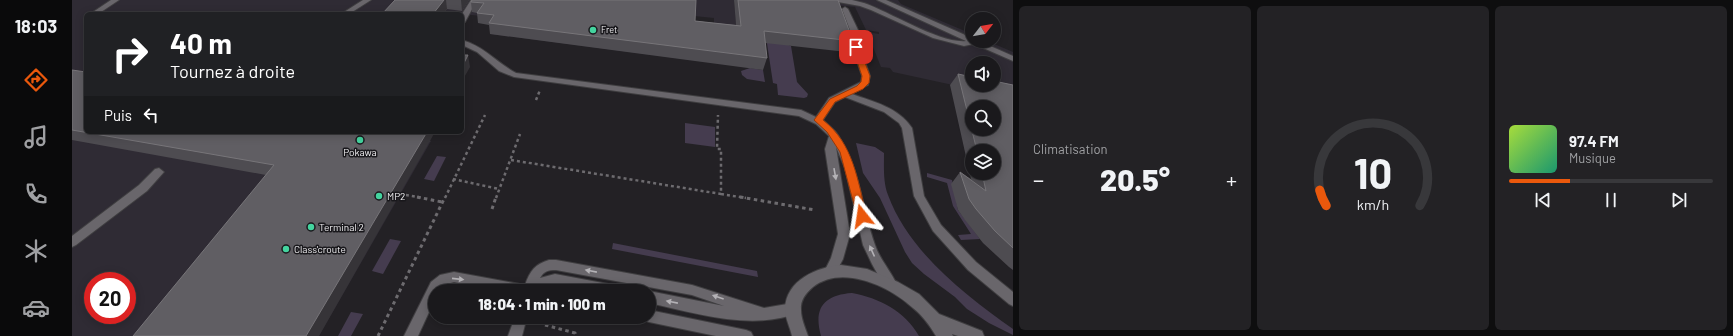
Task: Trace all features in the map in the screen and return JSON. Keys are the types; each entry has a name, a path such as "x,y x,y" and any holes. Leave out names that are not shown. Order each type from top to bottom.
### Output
{"street":[{"path":"800,336 793,309 796,297 802,287 817,276 830,272 854,272 872,277 891,285 914,300 934,319 946,336"},
{"path":"934,319 976,336"}],"lane":[{"path":"97,12 116,0"},
{"path":"347,12 368,0"},
{"path":"464,17 474,0"},
{"path":"838,0 864,5 949,42 965,45"},
{"path":"880,0 965,38"},
{"path":"818,120 832,100 860,88 865,83 866,76 856,47 854,30 845,9"},
{"path":"464,43 480,50 502,69 514,75 801,113 818,120 830,130 845,151 869,245 880,268 891,285"},
{"path":"988,48 1013,59"},
{"path":"843,94 887,110 903,121 907,128 919,196 937,228 972,266 1013,300"},
{"path":"830,272 837,259 844,234 830,148 834,136"},
{"path":"72,242 143,188 159,172"},
{"path":"531,284 536,272 541,267 549,264 692,290 768,315"},
{"path":"438,284 444,279 454,277 491,284"},
{"path":"537,284 546,280 555,279 582,284"},
{"path":"656,298 731,312 768,315 793,309"},
{"path":"411,336 428,301"},
{"path":"656,317 746,336"},
{"path":"515,336 519,324"}],"path":[{"path":"718,109 717,147 721,149 721,194"},
{"path":"378,336 485,115"},
{"path":"492,209 520,134"},
{"path":"511,160 815,210"},
{"path":"453,179 499,189"},
{"path":"400,194 442,202"},
{"path":"545,325 575,333 574,336"}],"shaded area":[{"path":"72,0 734,0 736,24 783,30 714,24 714,18 694,16 691,60 490,34 499,18 464,14 464,12 84,12 84,134 163,134 431,141 319,336 72,336"},
{"path":"784,0 898,0 901,4 965,31 965,48 1001,47 1013,52 1013,98 985,92 1001,92 1001,56 965,56 965,88 893,72 890,68 881,67 867,32 879,34 879,32 866,30 855,7"},
{"path":"766,37 791,46 797,82 808,94 807,97 804,98 778,95 777,84 773,83"},
{"path":"750,68 763,70 765,82 747,79 742,75 741,71"},
{"path":"685,123 715,127 715,147 685,143"},
{"path":"856,143 875,147 884,153 885,180 888,195 897,216 924,253 940,271 958,287 1013,329 1013,335 989,323 967,309 955,297 912,263 905,252 880,198 863,173"},
{"path":"437,156 446,157 434,181 424,179"},
{"path":"927,173 952,180 958,210 980,239 961,240 958,235 971,234 953,206 947,183 927,177"},
{"path":"390,239 401,241 383,274 372,271"},
{"path":"613,243 757,271 758,277 612,249"},
{"path":"852,293 872,298 890,307 906,319 919,336 821,336 819,318 823,305 834,297"},
{"path":"351,312 363,314 351,336 338,336"}],"building":[{"path":"395,0 444,0 435,12 384,12"},
{"path":"472,0 696,0 695,21 741,26 738,0 838,0 853,41 764,31 767,58 489,23 494,15 477,13 484,3 471,2"},
{"path":"464,55 468,55 464,63"},
{"name":"Terminal 2","path":"72,70 84,72 84,132 72,130"},
{"path":"958,74 965,76 965,92 1001,92 1001,82 1013,85 1013,248 995,231 969,199 960,172 965,176 965,180 971,180 986,191 984,180 1001,180 1001,144 975,144 973,136 1001,136 1001,100 965,100 965,102"},
{"name":"Terminal 2","path":"95,134 426,134 306,336 133,336 274,165"}],"place":[{"name":"Fret","path":"593,30"},
{"name":"Pokawa","path":"360,140"},
{"name":"MP2","path":"379,196"},
{"name":"Terminal 2","path":"311,227"},
{"name":"Class'croute","path":"286,249"}],"route":[{"path":"856,47 866,76 865,83 860,88 832,100 818,120 830,130 845,151 862,216"}]}
